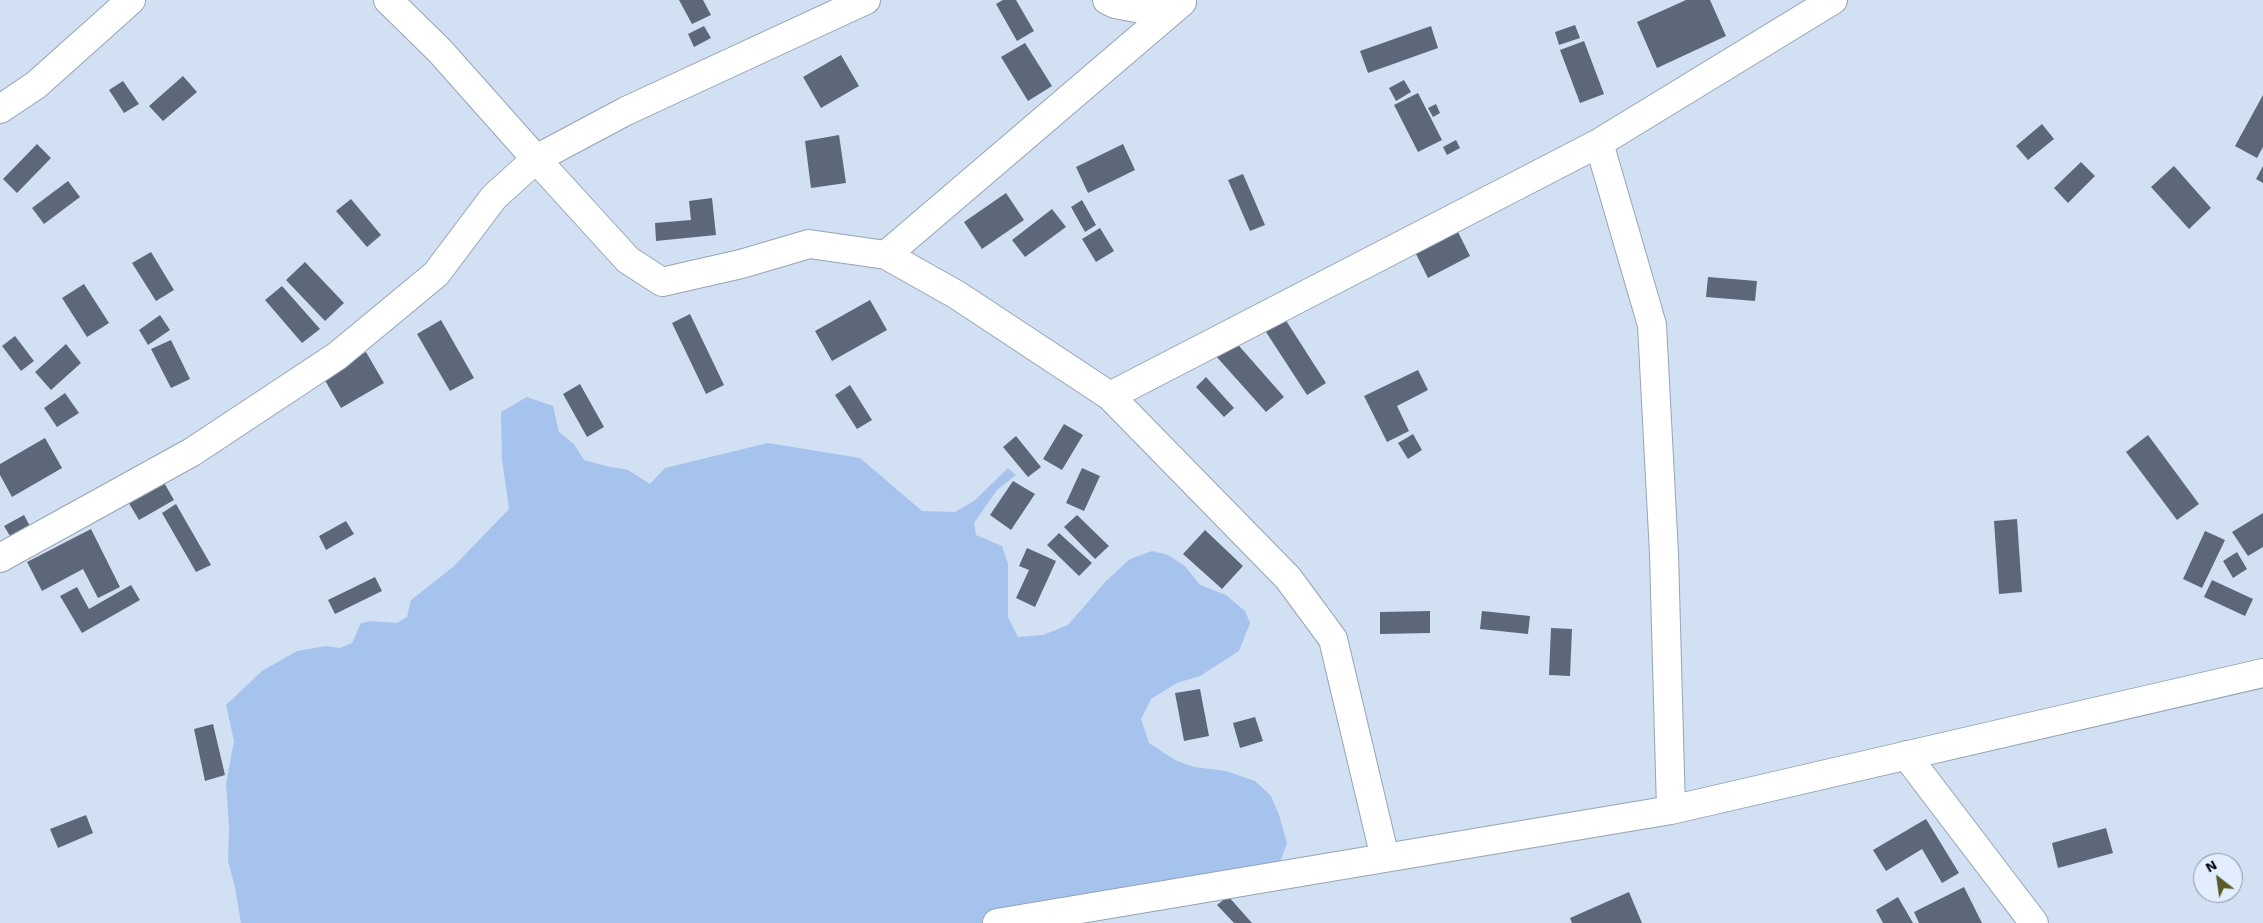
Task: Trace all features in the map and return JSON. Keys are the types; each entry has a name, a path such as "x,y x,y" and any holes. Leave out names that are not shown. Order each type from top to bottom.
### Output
{"street":[{"path":"0,109 36,85 131,0"},
{"path":"388,0 440,51 628,260 662,282 741,264 809,244 886,255 957,295 1110,396 1288,578 1333,639 1385,858"},
{"path":"0,558 192,452 337,356 436,274 494,197 536,159 626,111 866,0"},
{"path":"1107,0 1115,4 1147,10 1183,1"},
{"path":"1110,396 1599,143 1833,0"},
{"path":"886,255 1183,1"},
{"path":"1599,143 1652,325 1664,554 1671,810"},
{"path":"997,923 1671,810 2263,673"},
{"path":"1906,755 2034,923"}],"shaded area":[{"path":"527,397 553,406 559,432 574,444 584,460 628,470 650,484 665,468 768,443 860,458 922,511 955,512 974,501 1008,468 1016,475 997,490 974,523 976,535 1002,546 1008,564 1008,617 1018,637 1043,635 1068,625 1107,580 1130,559 1152,551 1168,555 1185,566 1200,585 1226,595 1245,611 1250,623 1239,651 1200,676 1177,683 1151,699 1141,719 1149,743 1175,760 1194,767 1226,771 1255,781 1271,796 1287,843 1275,876 995,923 241,923 235,887 228,861 229,827 226,784 234,741 226,705 262,671 297,651 326,646 340,648 352,643 361,623 371,621 397,623 407,617 411,600 453,567 509,509 502,459 501,412"}],"building":[{"path":"679,0 703,0 711,15 692,24"},
{"path":"1003,0 1016,0 1034,31 1017,41 996,4"},
{"path":"1686,0 1710,0 1726,36 1657,68 1637,22"},
{"path":"1575,25 1580,38 1559,45 1555,32"},
{"path":"704,26 711,38 694,47 688,34"},
{"path":"1431,26 1438,48 1368,73 1360,51"},
{"path":"1584,41 1604,94 1580,103 1560,50"},
{"path":"1025,43 1052,86 1028,101 1001,57"},
{"path":"841,55 859,86 821,108 803,77"},
{"path":"183,76 197,92 163,121 149,106"},
{"path":"1404,80 1411,92 1396,101 1389,88"},
{"path":"123,81 139,104 124,113 109,90"},
{"path":"1418,93 1442,140 1418,152 1394,105"},
{"path":"2263,95 2263,147 2257,158 2235,146"},
{"path":"1436,104 1440,113 1433,117 1428,108"},
{"path":"2042,124 2054,139 2028,160 2016,146"},
{"path":"839,135 846,183 811,188 805,141"},
{"path":"1456,140 1460,148 1447,155 1443,147"},
{"path":"37,144 51,158 17,193 3,179"},
{"path":"1123,144 1135,170 1088,193 1076,167"},
{"path":"2081,162 2095,176 2068,203 2054,188"},
{"path":"2174,166 2211,208 2189,229 2151,187"},
{"path":"2263,166 2263,183 2256,179"},
{"path":"1243,174 1265,225 1250,231 1228,180"},
{"path":"68,181 80,197 44,224 32,208"},
{"path":"1006,193 1024,220 982,249 964,222"},
{"path":"712,198 716,235 656,241 655,223 691,220 689,201"},
{"path":"351,199 381,235 367,247 336,211"},
{"path":"1082,200 1096,225 1085,232 1071,207"},
{"path":"1052,209 1066,227 1025,257 1012,240"},
{"path":"1454,224 1470,256 1428,278 1412,246"},
{"path":"1100,228 1114,251 1096,262 1082,239"},
{"path":"151,252 174,290 156,301 132,263"},
{"path":"305,262 344,303 325,321 286,280"},
{"path":"1708,277 1757,281 1755,301 1706,297"},
{"path":"84,284 109,323 87,337 62,298"},
{"path":"282,286 320,329 302,343 265,300"},
{"path":"870,300 887,330 832,361 815,331"},
{"path":"690,314 724,385 706,394 672,323"},
{"path":"160,315 170,330 148,345 139,330"},
{"path":"1285,319 1326,383 1307,395 1266,332"},
{"path":"441,320 474,378 450,391 417,334"},
{"path":"15,336 34,361 21,371 2,346"},
{"path":"1233,339 1284,397 1266,412 1215,355"},
{"path":"171,340 190,379 171,388 151,349"},
{"path":"66,344 81,363 51,390 35,372"},
{"path":"366,352 384,383 341,408 323,377"},
{"path":"1418,370 1428,390 1397,406 1409,431 1387,442 1364,396"},
{"path":"1206,377 1234,408 1224,417 1196,387"},
{"path":"580,384 604,427 587,437 563,394"},
{"path":"850,385 872,420 857,429 835,395"},
{"path":"65,393 79,413 57,427 44,408"},
{"path":"1064,424 1083,435 1062,470 1043,459"},
{"path":"1413,434 1422,450 1408,459 1398,443"},
{"path":"2148,435 2199,504 2177,520 2126,452"},
{"path":"1016,436 1041,467 1028,477 1003,447"},
{"path":"45,438 62,468 12,497 0,475 0,464"},
{"path":"1082,468 1100,476 1084,511 1066,503"},
{"path":"162,479 174,500 139,520 127,500"},
{"path":"1013,481 1035,494 1011,530 990,515"},
{"path":"176,504 211,565 196,572 162,513"},
{"path":"2263,513 2263,547 2248,556 2232,532"},
{"path":"24,515 32,530 13,541 4,526"},
{"path":"1077,515 1109,546 1095,559 1064,527"},
{"path":"2017,519 2022,592 1999,594 1994,521"},
{"path":"346,521 354,534 326,550 319,536"},
{"path":"91,529 120,587 98,598 83,569 42,591 27,562"},
{"path":"1205,530 1243,566 1222,589 1183,554"},
{"path":"2205,531 2225,540 2202,588 2183,579"},
{"path":"1059,533 1092,563 1079,576 1047,545"},
{"path":"1027,548 1056,561 1035,607 1016,598 1029,570 1019,566"},
{"path":"2237,552 2247,569 2233,578 2223,561"},
{"path":"375,577 382,591 335,614 328,600"},
{"path":"2212,580 2253,599 2245,616 2204,597"},
{"path":"131,585 140,600 82,633 60,596 77,587 89,609"},
{"path":"1430,611 1430,633 1380,634 1380,612"},
{"path":"1482,611 1530,616 1528,634 1480,629"},
{"path":"1551,628 1572,629 1570,676 1549,675"},
{"path":"1200,689 1209,736 1184,741 1175,693"},
{"path":"1255,717 1263,741 1240,748 1233,723"},
{"path":"213,724 225,775 205,781 194,729"},
{"path":"86,815 93,833 58,848 50,829"},
{"path":"1926,819 1959,873 1942,883 1922,849 1886,871 1873,850"},
{"path":"2106,828 2113,853 2058,868 2052,843"},
{"path":"1964,887 1982,923 1919,923 1914,912"},
{"path":"1629,892 1642,923 1572,923 1570,918"},
{"path":"1228,896 1252,923 1234,923 1217,905"},
{"path":"1898,897 1913,923 1883,923 1876,910"}]}
